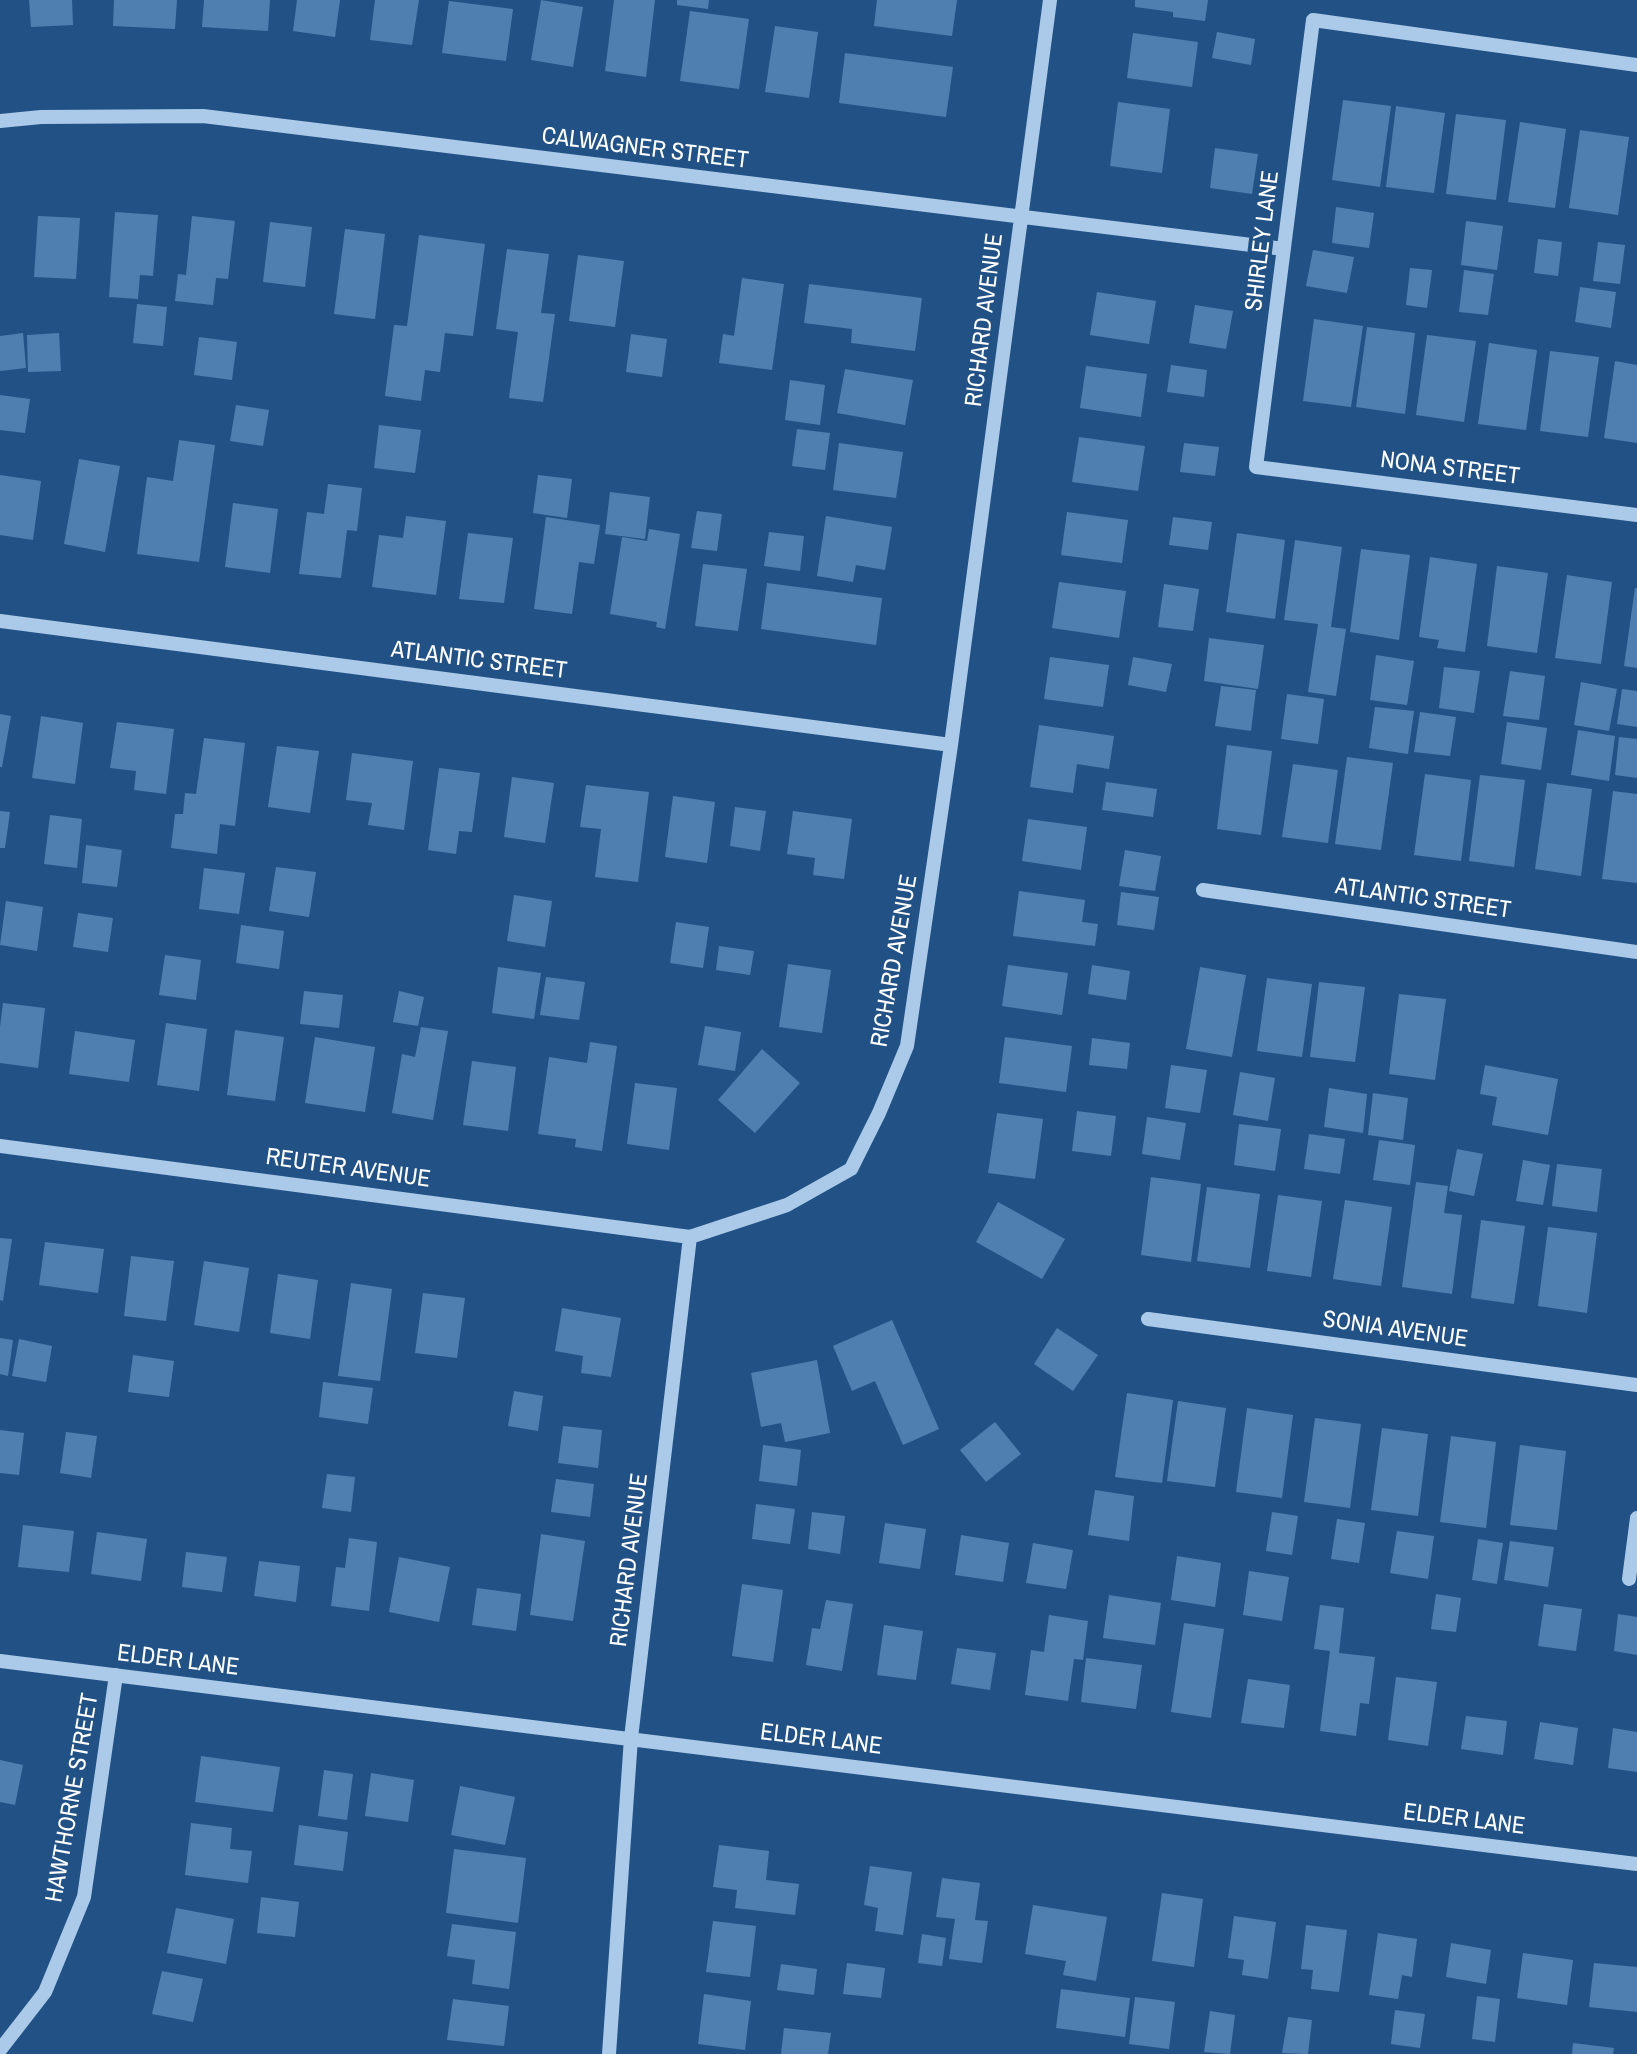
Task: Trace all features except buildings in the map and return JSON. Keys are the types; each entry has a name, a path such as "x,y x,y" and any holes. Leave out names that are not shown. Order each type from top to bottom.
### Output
{"street":[{"name":"RICHARD AVENUE","path":"609,2054 631,1738 690,1237 787,1205 851,1169 907,1046 951,745 1050,0"},
{"name":"SHIRLEY LANE","path":"1256,467 1313,20 1637,65"},
{"name":"CALWAGNER STREET","path":"0,121 41,117 203,116 1284,249"},
{"name":"NONA STREET","path":"1256,467 1637,515"},
{"name":"ATLANTIC STREET","path":"0,621 951,745"},
{"name":"ATLANTIC STREET","path":"1203,890 1637,952"},
{"name":"REUTER AVENUE","path":"0,1146 690,1237"},
{"name":"SONIA AVENUE","path":"1148,1319 1637,1385"},
{"path":"1629,1579 1637,1518"},
{"name":"ELDER LANE","path":"0,1661 1637,1864"},
{"name":"HAWTHORNE STREET","path":"0,2050 45,1992 84,1897 116,1675"}]}
